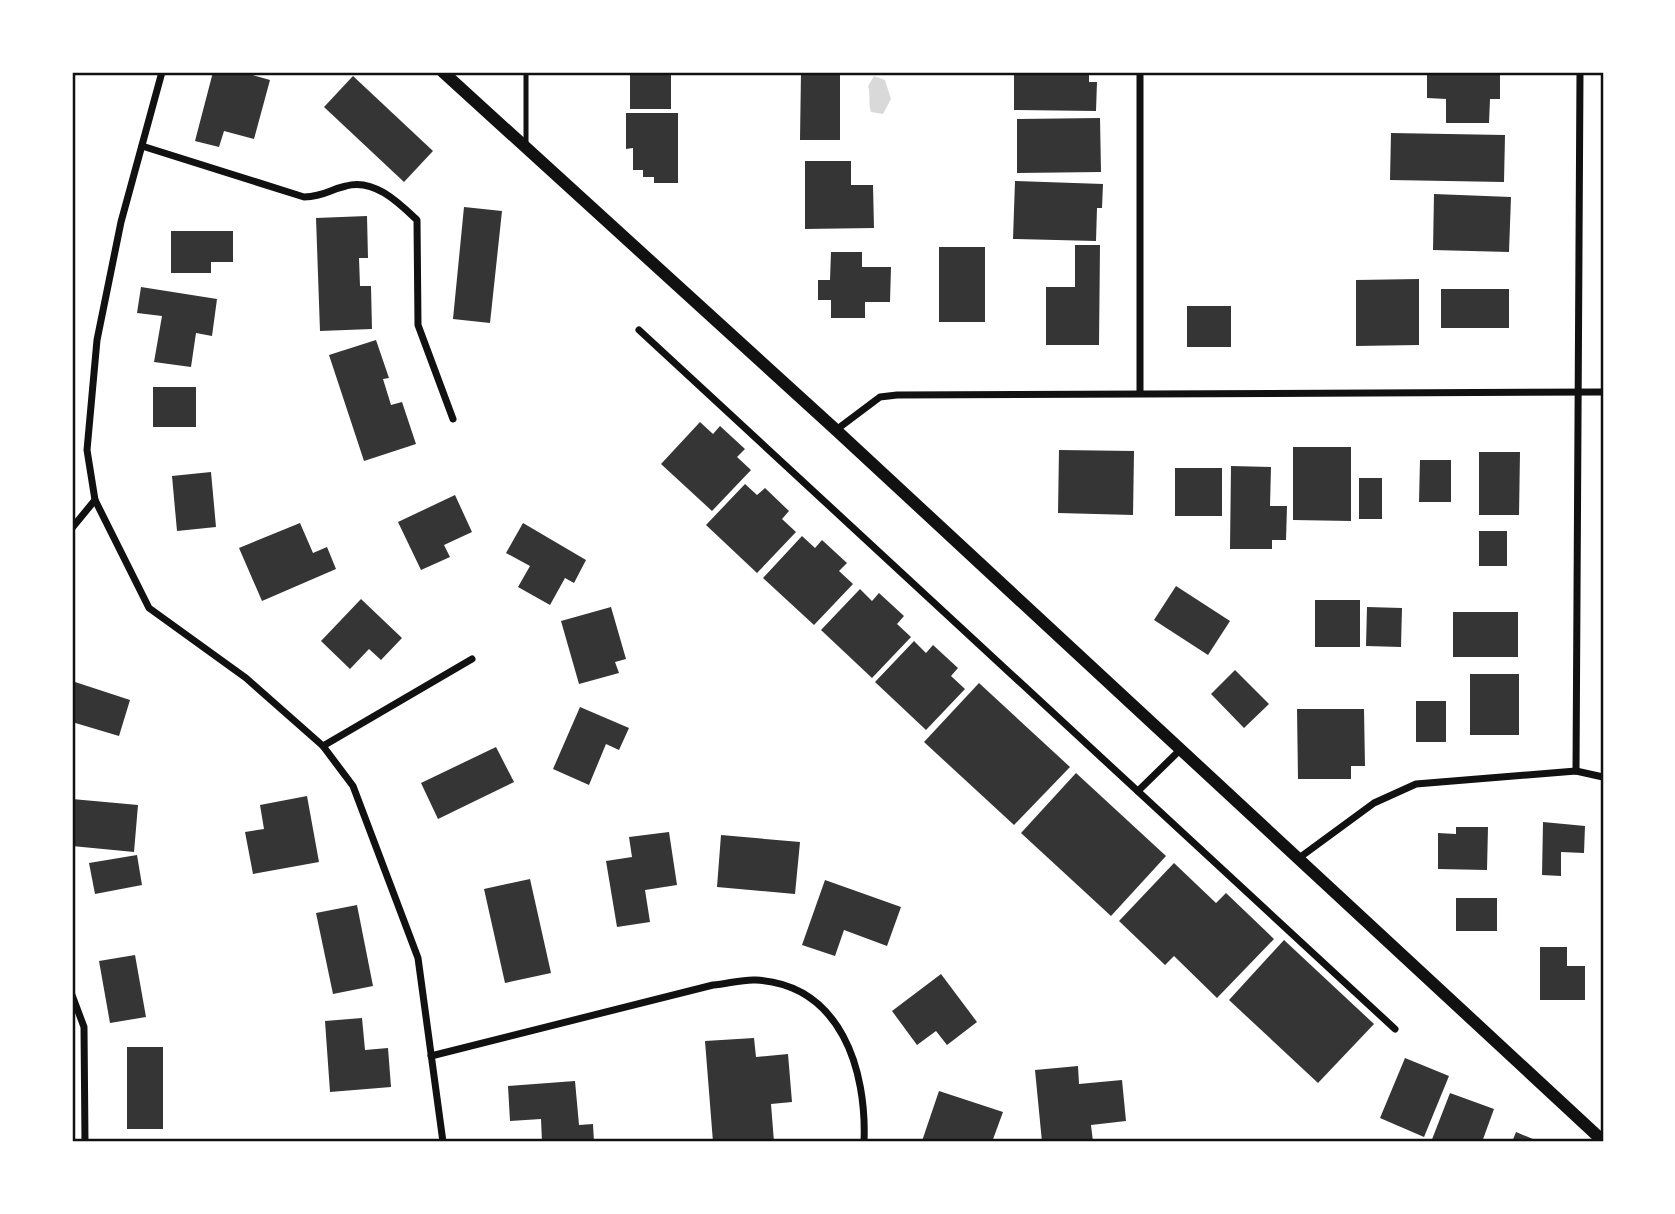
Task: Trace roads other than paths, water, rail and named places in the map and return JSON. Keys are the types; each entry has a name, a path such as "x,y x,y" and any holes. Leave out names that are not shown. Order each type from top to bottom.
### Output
{"street":[{"path":"162,72 121,222 97,340 87,450 95,500 149,608 246,678 323,746 354,786 418,958 443,1142"},
{"path":"443,72 836,430 1599,1140"},
{"path":"1140,72 1140,392"},
{"path":"1576,771 1580,72"},
{"path":"142,146 304,197 325,196 347,185 368,186 394,199 418,220 418,325 453,419"},
{"path":"639,330 1395,1029"},
{"path":"836,430 880,397 897,395 1603,392"},
{"path":"72,528 95,500"},
{"path":"323,746 472,659"},
{"path":"1138,791 1181,749"},
{"path":"1299,858 1374,803 1416,784 1576,771 1603,776"},
{"path":"431,1056 713,985 756,980 799,990 846,1037 859,1074 864,1142"},
{"path":"72,995 84,1027 85,1142"}],"lane":[{"path":"526,72 526,147"}]}
